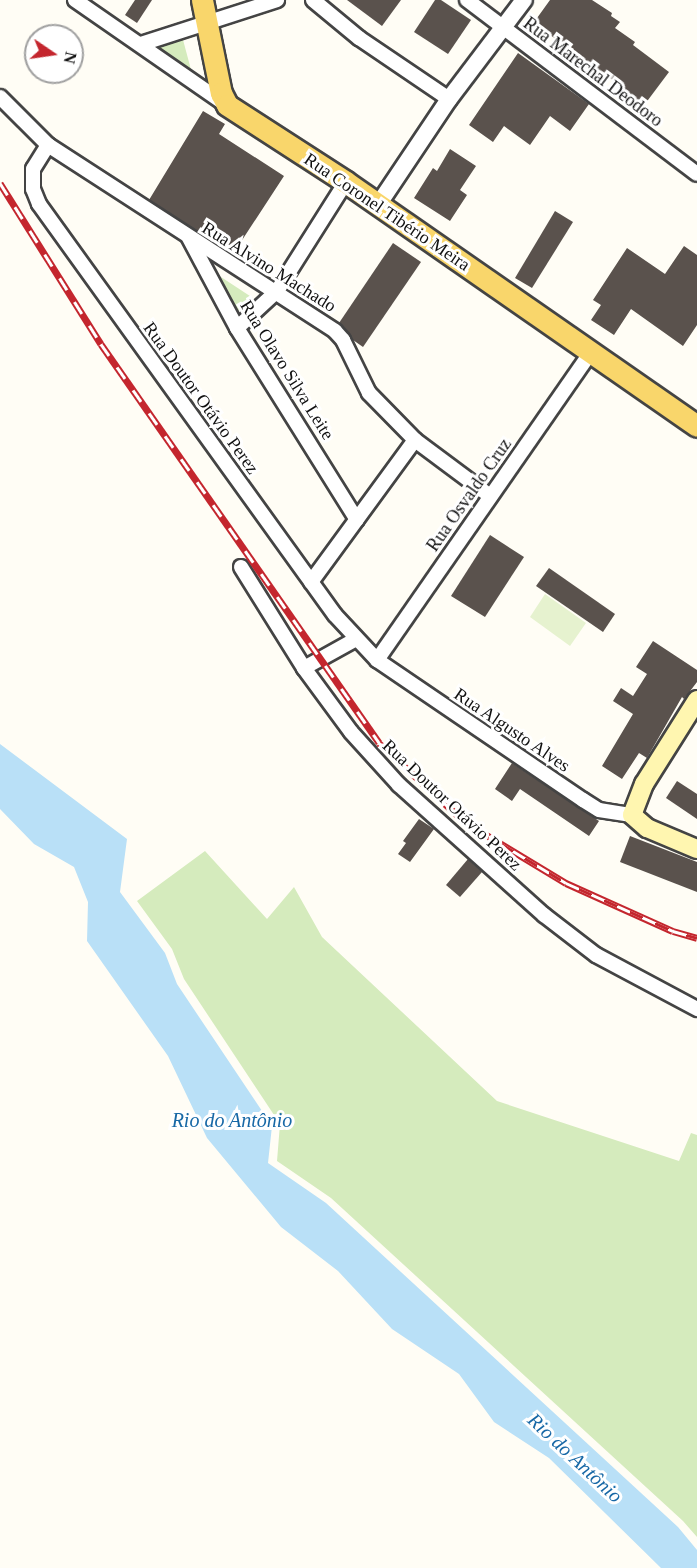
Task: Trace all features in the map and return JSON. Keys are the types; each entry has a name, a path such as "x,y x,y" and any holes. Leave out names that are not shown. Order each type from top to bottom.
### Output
{"main road":[{"path":"202,0 221,93 227,105"},
{"name":"Rua Coronel Tibério Meira","path":"227,105 346,182 697,426"},
{"path":"697,700 644,784 632,815 647,828 697,849"}],"street":[{"name":"Rua Coronel Tibério Meira","path":"75,0 141,44 191,83 227,105"},
{"path":"141,44 277,0"},
{"path":"314,0 359,38 449,99"},
{"name":"Rua Marechal Deodoro","path":"467,0 697,174"},
{"path":"378,205 449,99 524,0"},
{"name":"Rua Alvino Machado","path":"0,97 48,146 189,238 277,291 335,331 343,340 369,393 415,440 490,496"},
{"name":"Rua Doutor Otávio Perez","path":"48,146 33,169 33,189 39,204 335,615 377,660"},
{"path":"237,328 277,291 346,182"},
{"name":"Rua Olavo Silva Leite","path":"189,238 237,328 357,519"},
{"name":"Rua Osvaldo Cruz","path":"377,660 591,352"},
{"path":"311,582 415,440"},
{"name":"Rua Doutor Otávio Perez","path":"241,567 304,668 351,732 399,785 544,915 596,955 697,1010"},
{"path":"304,668 356,639"},
{"name":"Rua Algusto Alves","path":"377,660 599,810 632,815"}],"green space":[{"path":"182,36 194,81 145,48"},
{"path":"195,260 253,298 226,322"},
{"path":"545,594 586,623 570,646 530,617"},
{"path":"205,851 267,919 294,887 322,937 497,1101 679,1161 691,1133 697,1135 697,1537 683,1521 331,1198 277,1161 280,1124 184,979 172,949 137,901"}],"water":[{"name":"Rio do Antônio","path":"0,744 127,839 120,892 165,953 177,984 272,1126 268,1163 326,1203 678,1527 697,1550 697,1568 661,1568 549,1458 494,1422 459,1374 392,1329 338,1271 281,1227 207,1138 168,1056 87,941 88,902 74,867 34,844 0,809"}],"building":[{"path":"135,0 152,0 137,23 125,15"},
{"path":"347,0 401,0 382,26"},
{"path":"435,0 441,0 471,20 448,54 414,32"},
{"path":"550,0 592,0 612,13 611,16 620,22 615,28 635,42 633,45 669,72 642,108 618,90 621,86 572,51 574,49 532,25"},
{"path":"518,53 589,104 570,131 550,116 530,145 504,126 493,142 469,125"},
{"path":"203,111 225,124 219,134 284,176 233,254 149,200"},
{"path":"450,149 476,166 460,190 467,195 450,221 414,198 433,168 437,171"},
{"path":"555,211 573,222 532,288 515,278"},
{"path":"393,243 421,262 363,347 353,340 339,323"},
{"path":"684,246 697,255 697,325 683,346 631,309 614,335 591,320 601,305 593,300 627,248 665,274"},
{"path":"490,535 524,557 485,617 451,596"},
{"path":"549,568 615,614 603,632 536,586"},
{"path":"653,641 697,670 697,682 684,699 682,697 647,758 639,753 622,779 602,766 633,714 613,701 621,688 633,696 647,674 636,667"},
{"path":"512,763 599,821 589,836 520,789 512,801 495,789"},
{"path":"677,781 697,794 697,819 666,798"},
{"path":"419,819 434,829 410,862 398,854 406,843 403,841"},
{"path":"630,836 697,862 697,892 620,862"},
{"path":"468,859 482,872 460,897 446,885"}],"railway":[{"path":"0,183 101,344 379,743 465,822 566,883 673,931 697,938"}]}
